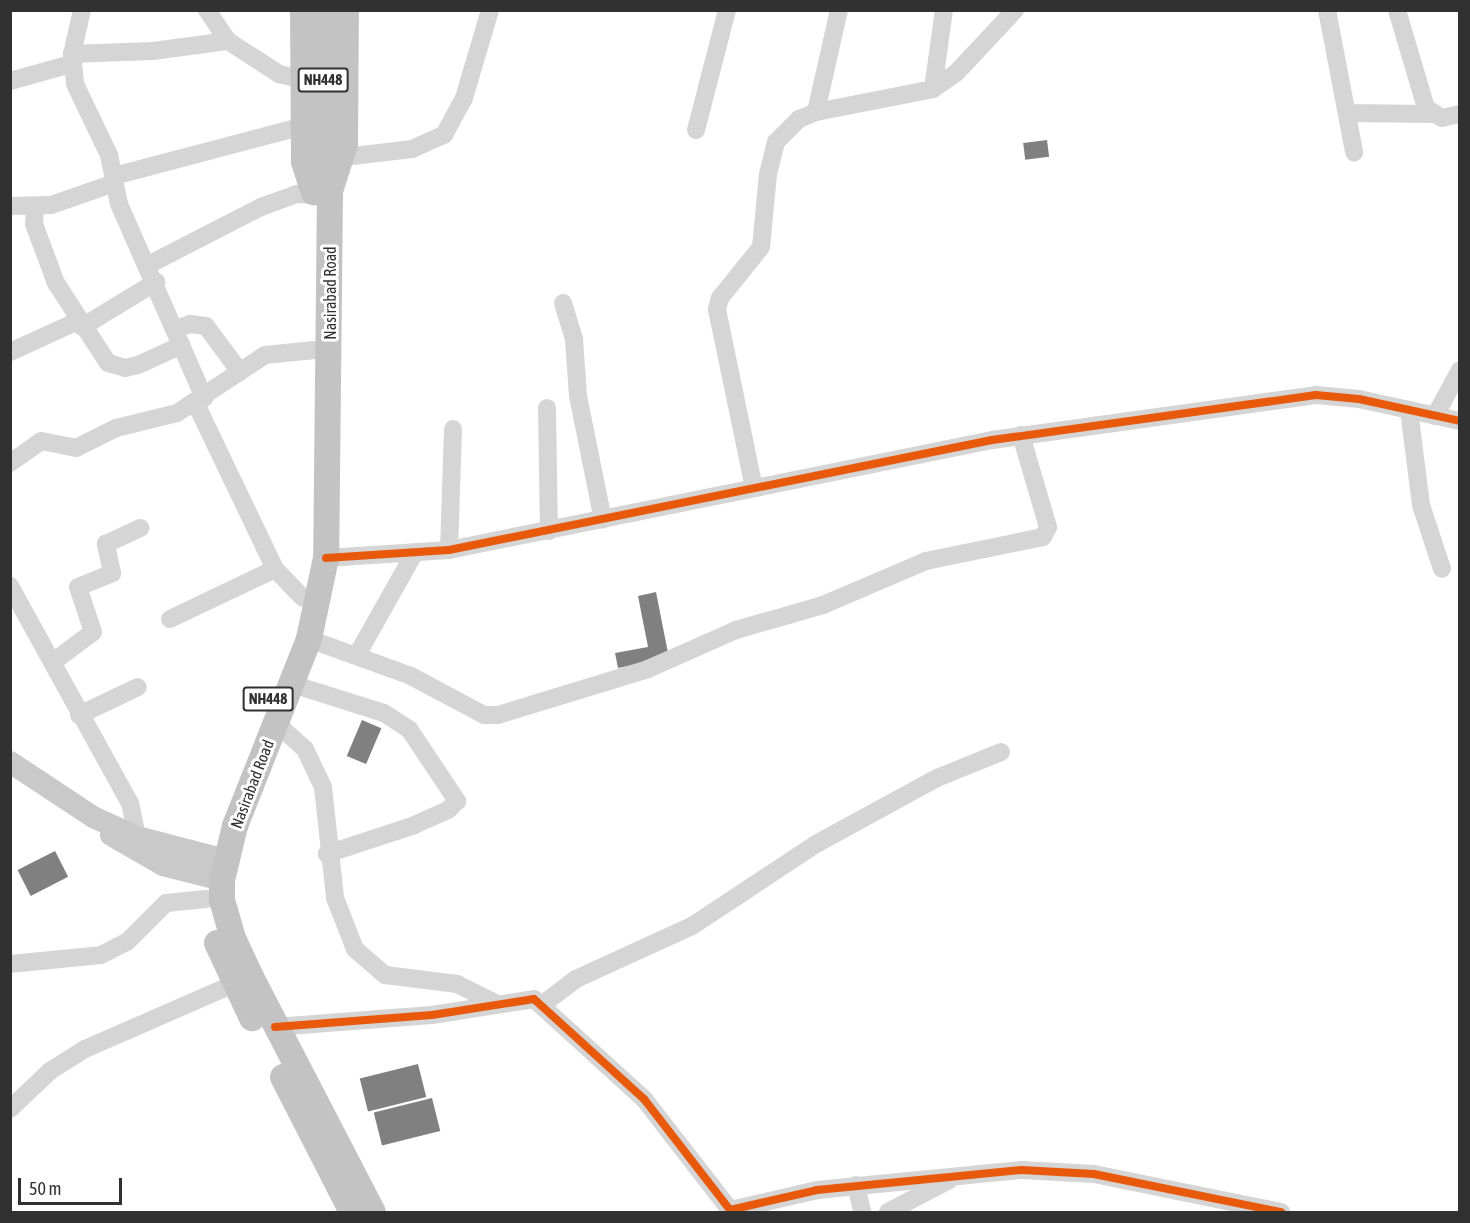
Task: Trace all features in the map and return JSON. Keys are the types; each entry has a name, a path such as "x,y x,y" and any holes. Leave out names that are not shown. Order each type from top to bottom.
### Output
{"highway":[{"path":"303,10 304,162 320,193"},
{"name":"Nasirabad Road","path":"215,874 296,631 312,534 320,193 333,153 323,10"},
{"path":"333,153 346,10"},
{"name":"Nasirabad Road","path":"215,874 309,639 326,558 320,193"},
{"path":"215,874 212,931 234,984 352,1212"},
{"path":"215,874 232,936 275,1027 373,1212"}],"main road":[{"path":"10,762 93,817 139,855 215,874"},
{"path":"93,817 215,874"}],"street":[{"path":"82,10 72,59 75,84 109,155 119,204 156,282 179,337 200,401 275,569 303,598"},
{"path":"207,10 228,41 279,74 303,80"},
{"path":"333,153 412,149 444,135 464,98 490,10"},
{"path":"696,130 727,10"},
{"path":"816,112 839,10"},
{"path":"933,89 944,10"},
{"path":"754,488 717,309 720,298 761,247 768,174 776,142 799,119 816,112 933,89 957,72 1015,10"},
{"path":"1327,10 1354,153"},
{"path":"1397,10 1431,114"},
{"path":"10,81 72,59 228,41"},
{"path":"1347,113 1431,114 1442,118 1460,114"},
{"path":"10,206 35,206 115,180 303,126"},
{"path":"148,265 277,201 296,194 320,193"},
{"path":"35,206 36,231 56,283 101,355 116,367 138,366 179,337 190,324 206,326 240,372"},
{"path":"11,350 80,324 156,282"},
{"path":"563,303 574,339 580,404 603,520"},
{"path":"10,463 41,441 76,448 116,428 200,401 265,355 315,350"},
{"path":"1435,416 1460,370"},
{"path":"326,558 449,550 1021,435 1316,395 1409,410 1460,422"},
{"path":"547,408 549,531"},
{"path":"1409,410 1423,512 1442,569"},
{"path":"449,550 453,429"},
{"path":"309,639 357,655 492,716 648,669 736,630 823,605 926,561 1043,537 1048,526 1021,435"},
{"path":"53,662 93,632 78,587 112,573 106,544 141,528"},
{"path":"357,655 414,554"},
{"path":"170,619 275,569"},
{"path":"10,586 53,662 79,715 130,803 137,837"},
{"path":"292,684 384,713 409,729 457,801 448,810 415,825 327,854"},
{"path":"79,715 138,687"},
{"path":"276,723 305,749 323,787 327,854 335,898 349,937 374,969 398,978 469,987 497,1004"},
{"path":"543,1004 576,979 692,926 816,844 937,778 1001,752"},
{"path":"10,964 101,956 127,942 166,903 215,874"},
{"path":"10,1109 50,1071 85,1049 234,984"},
{"path":"275,1027 432,1015 527,999 543,1004 644,1099 731,1211 856,1185 1022,1170 1094,1174 1281,1212"},
{"path":"888,1212 956,1176"},
{"path":"856,1185 862,1212"}],"building":[{"path":"1047,140 1049,157 1025,160 1023,143"},
{"path":"656,592 669,658 618,668 615,653 648,647 638,596"},
{"path":"362,720 381,728 366,764 347,756"},
{"path":"55,851 68,877 31,896 18,870"},
{"path":"418,1064 426,1097 368,1112 360,1079"},
{"path":"432,1098 440,1131 382,1146 374,1113"}],"cycle path":[{"path":"326,558 449,550 992,440 1316,395 1359,399 1460,421"},
{"path":"275,1027 432,1015 534,999 644,1099 730,1210 817,1190 1022,1170 1094,1174 1281,1212"}]}
